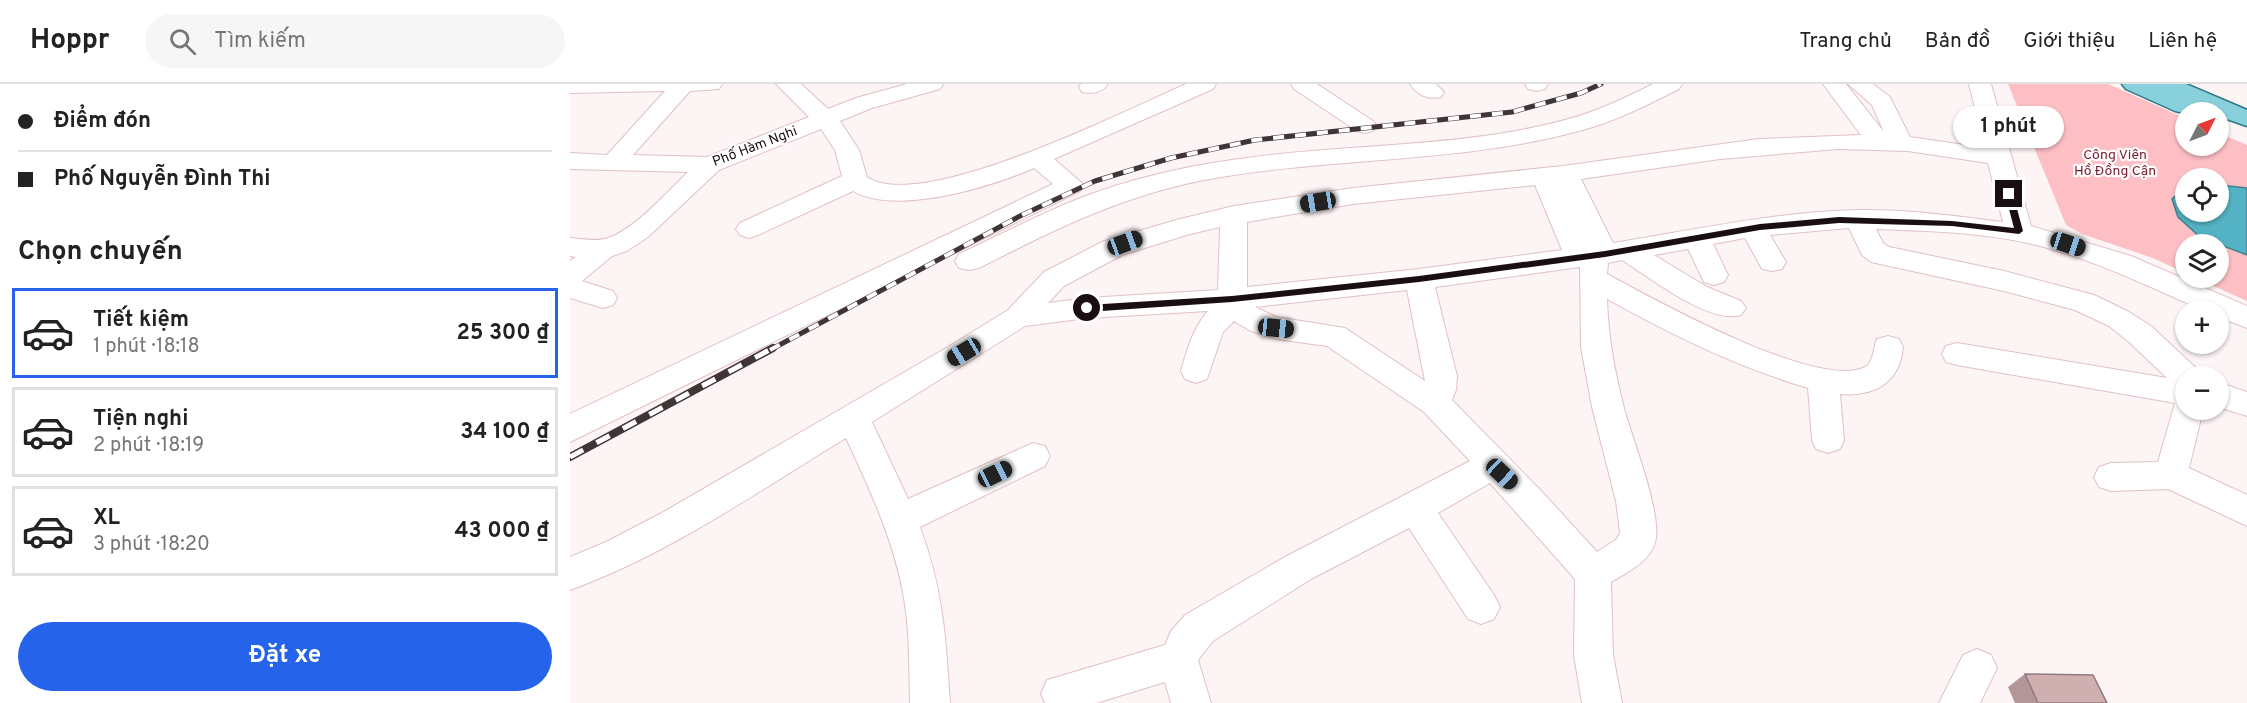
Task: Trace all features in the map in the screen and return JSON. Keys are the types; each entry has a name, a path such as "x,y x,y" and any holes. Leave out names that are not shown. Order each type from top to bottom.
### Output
{"main road":[{"path":"2134,84 2176,102"},
{"path":"2166,84 2247,119"},
{"path":"2229,126 2247,133"}],"street":[{"path":"570,86 711,84"},
{"path":"787,84 826,119 844,141 850,154 855,180 866,187 885,193 909,193 975,180 1037,158 1205,84"},
{"name":"Phố Hàm Nghi","path":"570,161 710,165 826,119 861,94 932,84"},
{"path":"1302,84 1365,126"},
{"path":"969,261 1064,215 1116,195 1209,172 1306,158 1516,138 1589,120 1647,97 1671,84"},
{"path":"1834,84 1890,143"},
{"path":"1859,84 1882,102 1890,143"},
{"path":"1980,84 2019,231"},
{"path":"614,162 683,86"},
{"path":"1018,317 1032,296 1048,283 1110,249 1154,233 1234,214 1555,175 1718,151 1788,145 1890,143 2000,157"},
{"path":"570,429 1071,185 1037,158"},
{"path":"1306,158 1318,202"},
{"path":"570,247 604,248 627,240 664,209 710,165"},
{"path":"1555,175 1599,259 1641,307 1706,340 1823,381 1845,383 1875,376 1884,367 1888,347"},
{"path":"749,229 855,180"},
{"path":"1234,214 1234,302 1249,317 1276,328 1334,336 1435,404 1532,504 1593,574 1592,648 1602,703"},
{"path":"1858,219 1872,249 1881,255 2004,281 2084,302 2103,310 2140,334 2175,367"},
{"path":"570,574 619,553 672,525 1018,317 1087,308 1234,302 1599,259 1696,237 1752,228 1858,219 1952,224 2019,231 2121,262 2247,318"},
{"path":"1752,228 1772,262"},
{"path":"1696,237 1714,275"},
{"path":"570,276 604,248"},
{"path":"1599,259 1731,308"},
{"path":"1593,574 1632,549 1638,532 1629,479 1611,419 1598,359 1593,321 1599,259"},
{"path":"1419,279 1441,376 1440,390 1435,404"},
{"path":"570,288 603,298"},
{"path":"1196,371 1208,330 1218,316 1234,302"},
{"path":"1957,354 2175,391"},
{"path":"1823,381 1828,440"},
{"path":"2229,398 2247,404"},
{"path":"854,417 915,561 926,616 930,703"},
{"path":"2171,476 2185,420"},
{"path":"899,520 1033,456"},
{"path":"1191,703 1178,660 1185,644 1199,628 1298,568 1415,508 1492,465"},
{"path":"2111,477 2171,476 2247,511"},
{"path":"1415,508 1480,608"},
{"path":"1061,694 1178,660"},
{"path":"1959,703 1977,668"}],"green space":[{"name":"Công Viên Hồ Đồng Cận","path":"2008,84 2108,84 2175,114 2175,156 2229,156 2229,137 2247,145 2247,301 2218,288 2229,288 2229,234 2175,234 2175,268 2153,258 2082,234 2066,225"}],"water":[{"path":"2229,186 2247,188 2247,255 2229,248 2229,234 2197,234 2184,222 2229,222"}],"building":[{"path":"2025,674 2093,675 2107,703 2038,703"}],"railway":[{"path":"770,350 1020,216 1095,181 1171,158 1255,140 1512,112 1581,93 1601,84"},
{"path":"570,457 773,348"}],"route":[{"path":"1087,308 1232,299 1419,279 1605,254 1760,227 1839,220 1894,220 2019,231 2009,194"}]}
